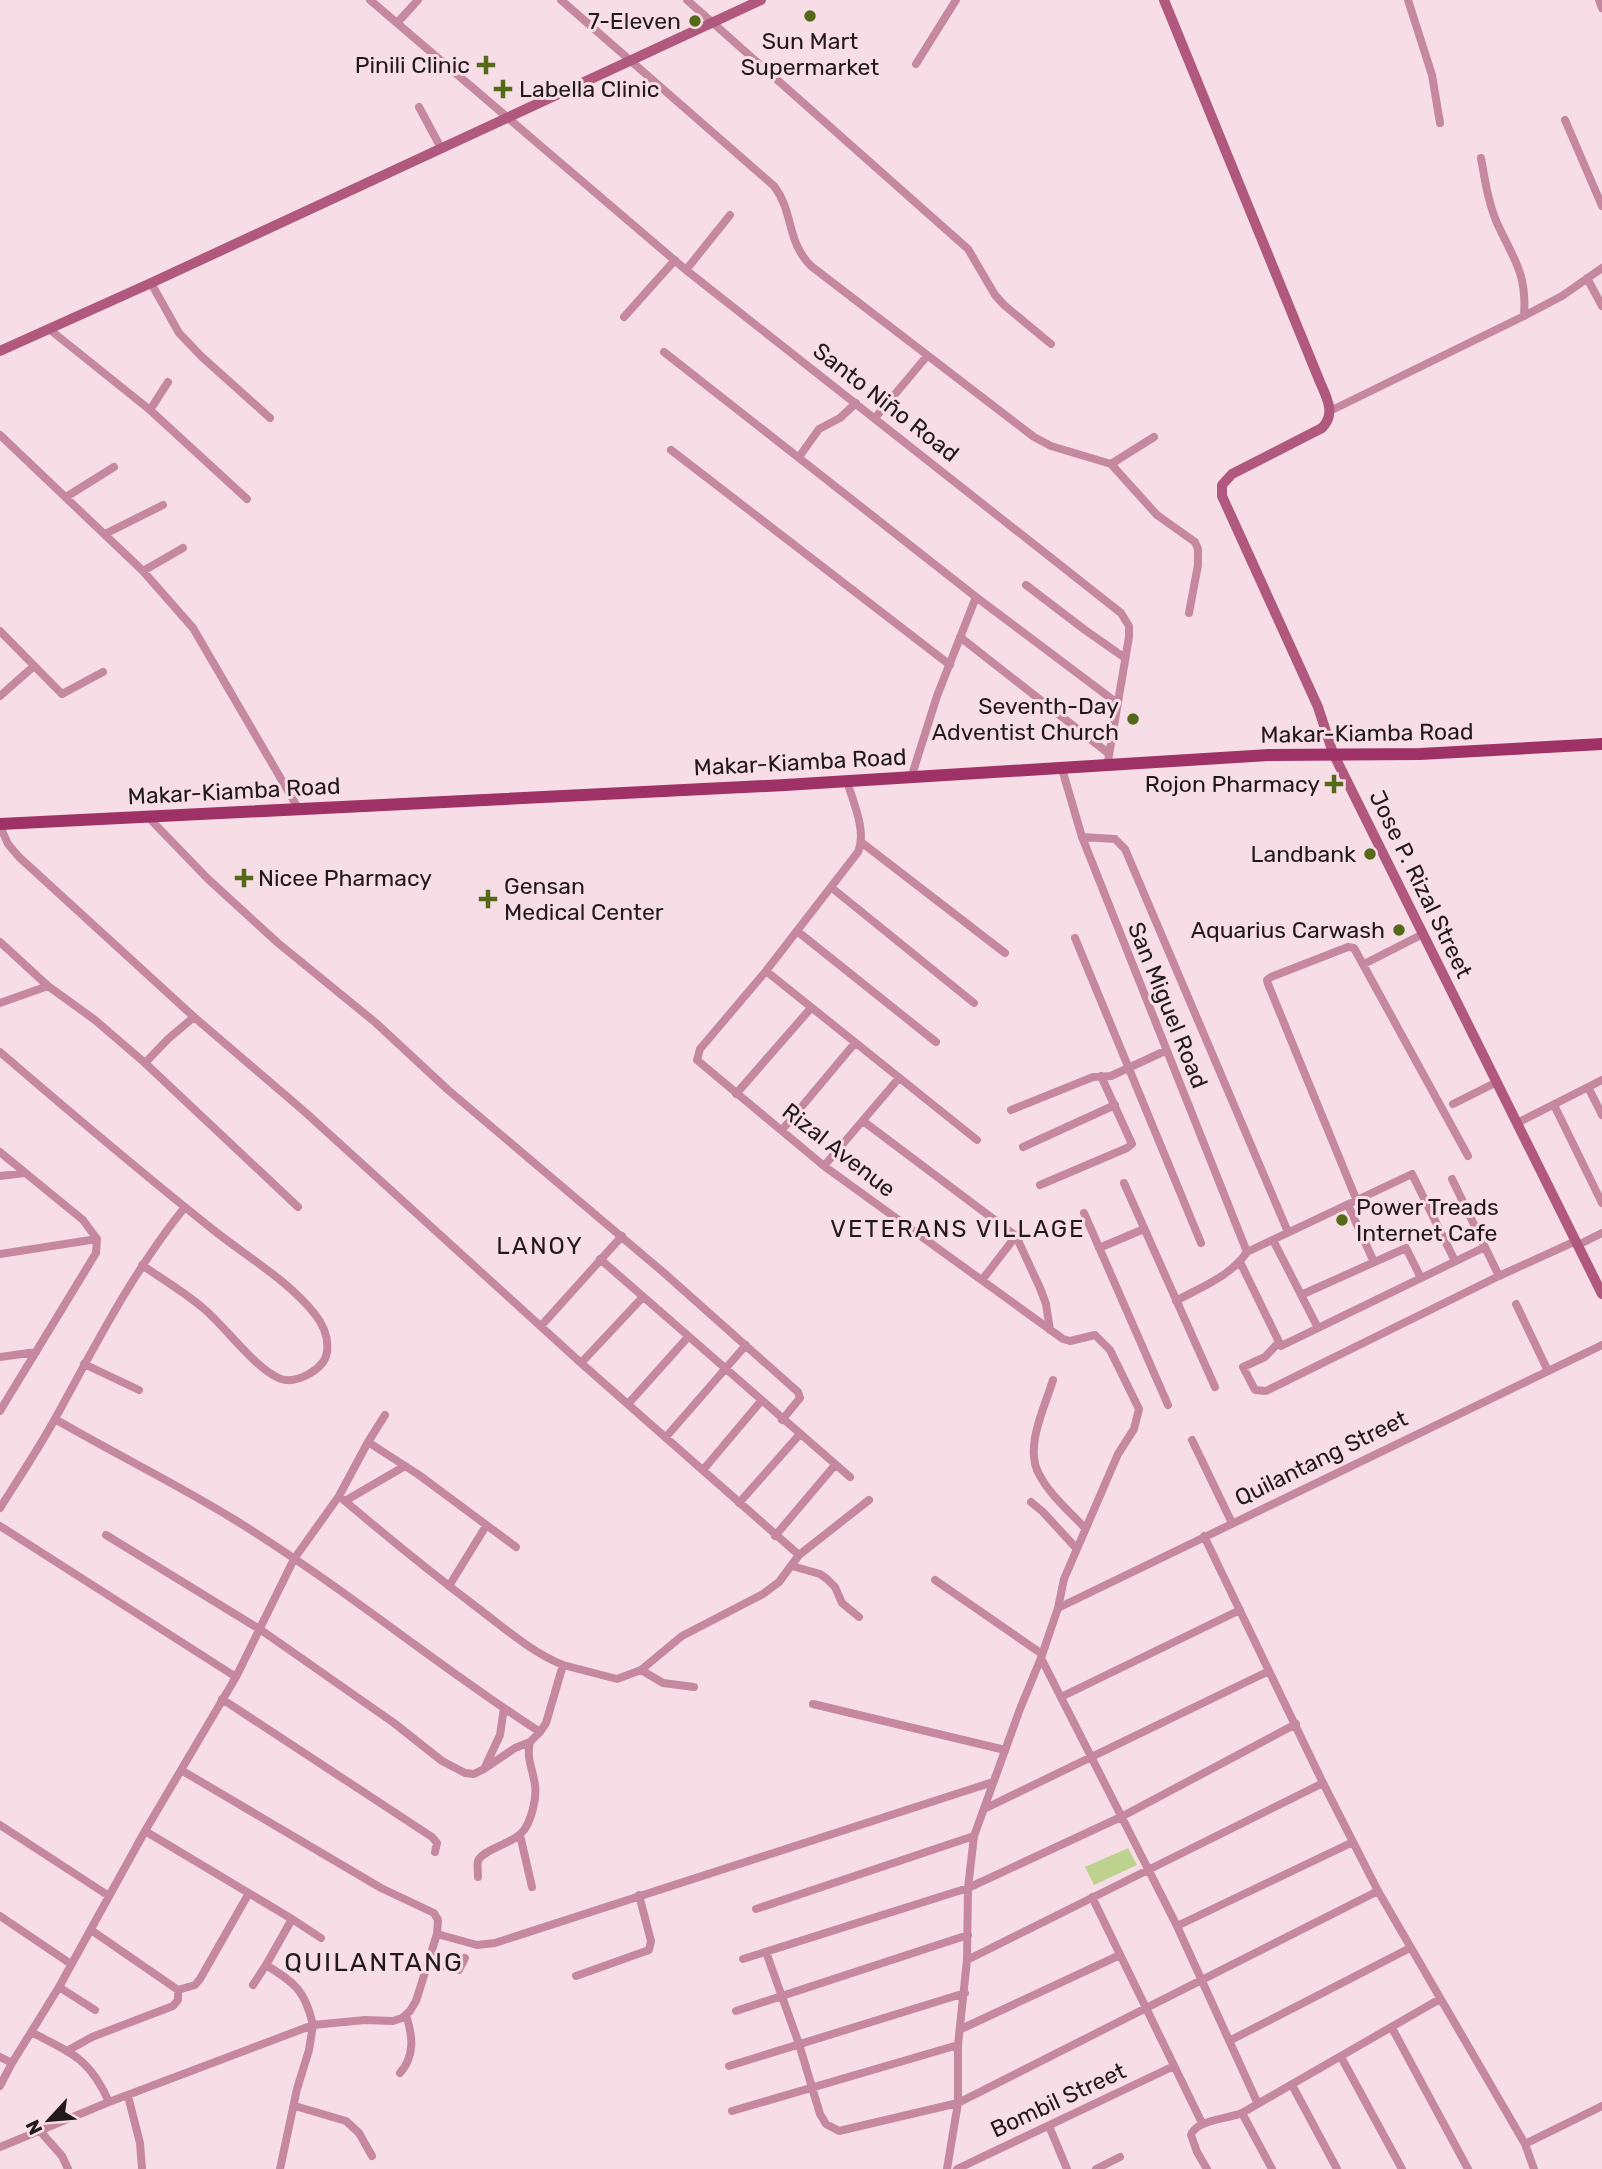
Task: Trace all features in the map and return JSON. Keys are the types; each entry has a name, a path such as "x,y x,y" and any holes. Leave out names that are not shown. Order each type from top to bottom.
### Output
{"main road":[{"name":"Makar-Kiamba Road","path":"0,825 911,778 1194,760 1333,753 1420,754 1602,744"}],"street":[{"name":"Santo Niño Road","path":"370,0 686,270 1121,613 1129,626 1107,767"},
{"path":"397,23 418,0"},
{"path":"561,0 774,186 786,205 791,234 797,247 811,266 1034,437 1051,446 1111,464 1157,515 1189,537 1197,545 1198,565 1189,613"},
{"path":"687,0 968,249 986,283 1004,305 1051,344"},
{"path":"0,351 761,0"},
{"path":"916,64 956,0"},
{"path":"1164,0 1330,411 1524,316 1562,296 1602,268"},
{"path":"1408,0 1432,75 1440,123"},
{"path":"1598,0 1602,8"},
{"path":"419,107 441,148"},
{"path":"1565,120 1602,206"},
{"path":"1481,158 1496,220 1522,276 1526,296 1524,316"},
{"path":"686,270 730,215"},
{"path":"624,317 675,260"},
{"path":"1587,278 1602,306"},
{"path":"151,283 179,333 270,418"},
{"path":"49,329 150,410 247,499"},
{"path":"664,352 976,597 1117,703"},
{"path":"875,418 927,356"},
{"path":"150,410 168,382"},
{"path":"799,457 819,429 840,418 856,403"},
{"name":"Jose P. Rizal Street","path":"1330,411 1329,419 1322,428 1232,474 1222,485 1222,496 1318,708 1333,753 1602,1294"},
{"path":"0,435 143,571 193,628 298,808"},
{"path":"1111,464 1154,437"},
{"path":"671,450 950,665"},
{"path":"66,497 114,467"},
{"path":"105,534 163,505"},
{"path":"143,571 183,548"},
{"path":"1026,585 1125,658"},
{"path":"911,778 976,597"},
{"path":"0,631 62,694 103,672"},
{"path":"960,637 1108,753"},
{"path":"0,696 34,666"},
{"name":"San Miguel Road","path":"1062,769 1082,837 1247,1252"},
{"path":"847,781 861,842 852,861 766,971 977,1140"},
{"path":"149,818 208,879 278,943 376,1023 447,1089 622,1236 800,1394 800,1398 782,1420"},
{"path":"0,825 12,851 194,1017 305,1112 581,1363 799,1555"},
{"path":"1082,837 1115,839 1125,849 1288,1233"},
{"path":"861,842 1005,953"},
{"path":"831,888 974,1003"},
{"path":"797,931 936,1042"},
{"path":"1364,964 1423,934"},
{"path":"1075,938 1201,1243"},
{"path":"0,942 48,986 95,1020 145,1063 298,1207"},
{"path":"1357,1200 1267,980 1350,946 1356,950 1364,964 1468,1156"},
{"name":"Rizal Avenue","path":"766,971 699,1049 697,1060 824,1166 1049,1330 1070,1341 1095,1335 1110,1350 1139,1409 1134,1429 1118,1454 1085,1528"},
{"path":"0,1003 48,986"},
{"path":"736,1094 811,1008"},
{"path":"145,1063 194,1017"},
{"path":"782,1130 855,1043"},
{"path":"1011,1110 1093,1077 1108,1077 1166,1051"},
{"path":"0,1052 186,1207 297,1294 324,1328 328,1344 326,1357 320,1366 308,1374 295,1380 283,1380 246,1351 202,1306 142,1265"},
{"path":"1040,1185 1130,1146 1130,1138 1101,1076"},
{"path":"824,1166 899,1078"},
{"path":"1517,1123 1602,1080"},
{"path":"1453,1104 1497,1082"},
{"path":"1588,1087 1602,1115"},
{"path":"1023,1147 1115,1105"},
{"path":"1554,1105 1602,1203"},
{"path":"863,1121 1016,1236 1043,1296 1049,1330"},
{"path":"0,1152 83,1220 97,1239 96,1253 0,1411"},
{"path":"0,1176 25,1173"},
{"path":"1176,1301 1227,1273 1247,1252 1412,1174 1455,1261"},
{"path":"1452,1179 1499,1276"},
{"path":"1124,1183 1215,1387"},
{"path":"1348,1205 1374,1262"},
{"path":"0,1508 55,1419 83,1364 142,1265 186,1207"},
{"path":"1084,1213 1168,1405"},
{"path":"1099,1248 1144,1229"},
{"path":"1279,1342 1265,1357 1243,1367 1255,1390 1266,1391 1499,1276 1602,1233"},
{"path":"541,1326 622,1236"},
{"path":"982,1280 1016,1236"},
{"path":"0,1254 97,1239"},
{"path":"1273,1240 1318,1328"},
{"path":"1240,1262 1281,1346 1485,1247"},
{"path":"1301,1295 1406,1248 1421,1278"},
{"path":"600,1259 850,1477"},
{"path":"581,1363 642,1297"},
{"path":"1516,1304 1548,1371"},
{"path":"628,1404 688,1337"},
{"path":"666,1437 746,1345"},
{"name":"Quilantang Street","path":"1058,1608 1602,1345"},
{"path":"0,1357 36,1352"},
{"path":"83,1364 139,1390"},
{"path":"947,2169 958,2103 958,2045 965,1993 968,1888 974,1836 1042,1656 1058,1608 1064,1579 1085,1528 1044,1482 1035,1465 1034,1448 1053,1380"},
{"path":"702,1470 761,1401"},
{"path":"0,2086 236,1677 294,1559 342,1499 368,1442 385,1415"},
{"path":"55,1419 235,1520 540,1732"},
{"path":"739,1503 800,1434"},
{"path":"1192,1440 1231,1523"},
{"path":"368,1442 516,1547"},
{"path":"775,1536 835,1465"},
{"path":"342,1499 405,1466"},
{"path":"342,1499 526,1645 548,1659 564,1665 617,1679 641,1670 682,1636 763,1594 779,1582 799,1555 869,1500"},
{"path":"1031,1502 1044,1512 1076,1548"},
{"path":"0,1526 236,1677"},
{"path":"449,1586 486,1526"},
{"path":"106,1535 261,1630 394,1723 442,1761 465,1773 474,1774 484,1769 515,1748 530,1742 540,1732 546,1723 564,1665"},
{"path":"1204,1536 1378,1891 1525,2144 1531,2167"},
{"path":"792,1566 827,1579 835,1587 842,1603 859,1618"},
{"path":"935,1580 1042,1656 1091,1759 1177,1926 1258,2104"},
{"path":"1061,1698 1240,1610"},
{"path":"641,1670 663,1683 694,1687"},
{"path":"984,1810 1269,1671"},
{"path":"222,1699 432,1837 437,1843 435,1852"},
{"path":"813,1704 1005,1751"},
{"path":"484,1769 499,1735 504,1708"},
{"path":"743,1959 968,1888 1121,1816 1296,1724"},
{"path":"478,1877 478,1861 482,1855 520,1835 530,1817 536,1792 527,1752 530,1742"},
{"path":"0,2147 109,2102 313,2025 365,2020 393,2021 406,2015 416,2001 437,1934 438,1920 433,1913 381,1888 181,1770"},
{"path":"437,1934 477,1945 495,1943 993,1782"},
{"path":"967,1961 1323,1783"},
{"path":"0,1825 109,1896"},
{"path":"145,1831 321,1938"},
{"path":"520,1835 532,1887"},
{"path":"755,1909 974,1836"},
{"path":"1177,1926 1353,1842"},
{"path":"766,1952 799,2044 820,2114 827,2124 839,2131 958,2103 1378,1891"},
{"path":"91,1930 178,1990 187,1988 200,1979 249,1893"},
{"path":"576,1976 649,1950 651,1941 639,1895"},
{"path":"1093,1897 1202,2123"},
{"path":"0,1916 71,1964"},
{"path":"253,1986 292,1919"},
{"path":"736,2011 968,1935"},
{"path":"1229,2041 1410,1948"},
{"path":"961,2029 1120,1955"},
{"path":"428,1962 459,1970 465,1958"},
{"path":"266,1965 293,1982 304,1994 313,2025 280,2169"},
{"path":"59,1987 95,2010"},
{"path":"67,2051 92,2037 173,2006 178,2000 178,1990"},
{"path":"729,2066 965,1993"},
{"path":"1207,2169 1191,2135 1202,2123 1242,2113 1440,1999"},
{"path":"400,2073 408,2063 412,2048 406,2015"},
{"path":"1392,2028 1468,2169"},
{"path":"31,2032 88,2065 97,2076 109,2102"},
{"path":"732,2112 958,2045"},
{"path":"1341,2057 1402,2169"},
{"path":"1,2059 12,2063"},
{"name":"Bombil Street","path":"957,2169 1174,2066"},
{"path":"1292,2085 1338,2169"},
{"path":"128,2096 140,2143 142,2169"},
{"path":"1525,2144 1602,2105"},
{"path":"295,2106 346,2121 359,2133 372,2155"},
{"path":"1242,2113 1272,2169"},
{"path":"1049,2126 1067,2169"},
{"path":"40,2131 62,2156 68,2169"},
{"path":"1096,2169 1119,2157"}],"green space":[{"path":"1128,1848 1137,1865 1094,1885 1085,1867"}],"place":[{"name":"Sun Mart Supermarket","path":"810,16"},
{"name":"7-Eleven","path":"695,21"},
{"name":"Pinili Clinic","path":"486,65"},
{"name":"Labella Clinic","path":"503,89"},
{"name":"Seventh-Day Adventist Church","path":"1133,719"},
{"name":"Rojon Pharmacy","path":"1334,784"},
{"name":"Landbank","path":"1370,854"},
{"name":"Nicee Pharmacy","path":"244,878"},
{"name":"Gensan Medical Center","path":"488,899"},
{"name":"Aquarius Carwash","path":"1399,930"},
{"name":"Power Treads Internet Cafe","path":"1342,1220"}],"district":[{"name":"VETERANS VILLAGE","path":"958,1229"},
{"name":"LANOY","path":"540,1246"},
{"name":"QUILANTANG","path":"374,1962"}]}
